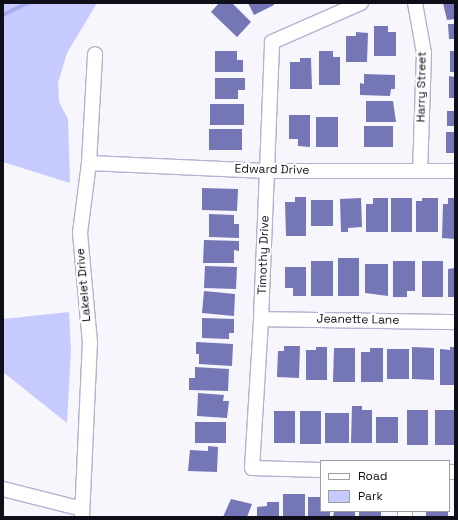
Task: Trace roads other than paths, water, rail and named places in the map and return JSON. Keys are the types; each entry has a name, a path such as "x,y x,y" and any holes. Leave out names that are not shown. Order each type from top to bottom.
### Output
{"street":[{"name":"Timothy Drive","path":"320,470 252,468 261,319 272,42 361,3"},
{"name":"Harry Street","path":"415,3 424,53 420,171"},
{"name":"Lakelet Drive","path":"82,513 90,343 80,234 89,163 95,54"},
{"name":"Edward Drive","path":"89,163 267,171 455,171"},
{"name":"Jeanette Lane","path":"261,319 455,322"},
{"path":"3,489 82,513"}],"waterway":[{"path":"3,15 28,3"}]}
